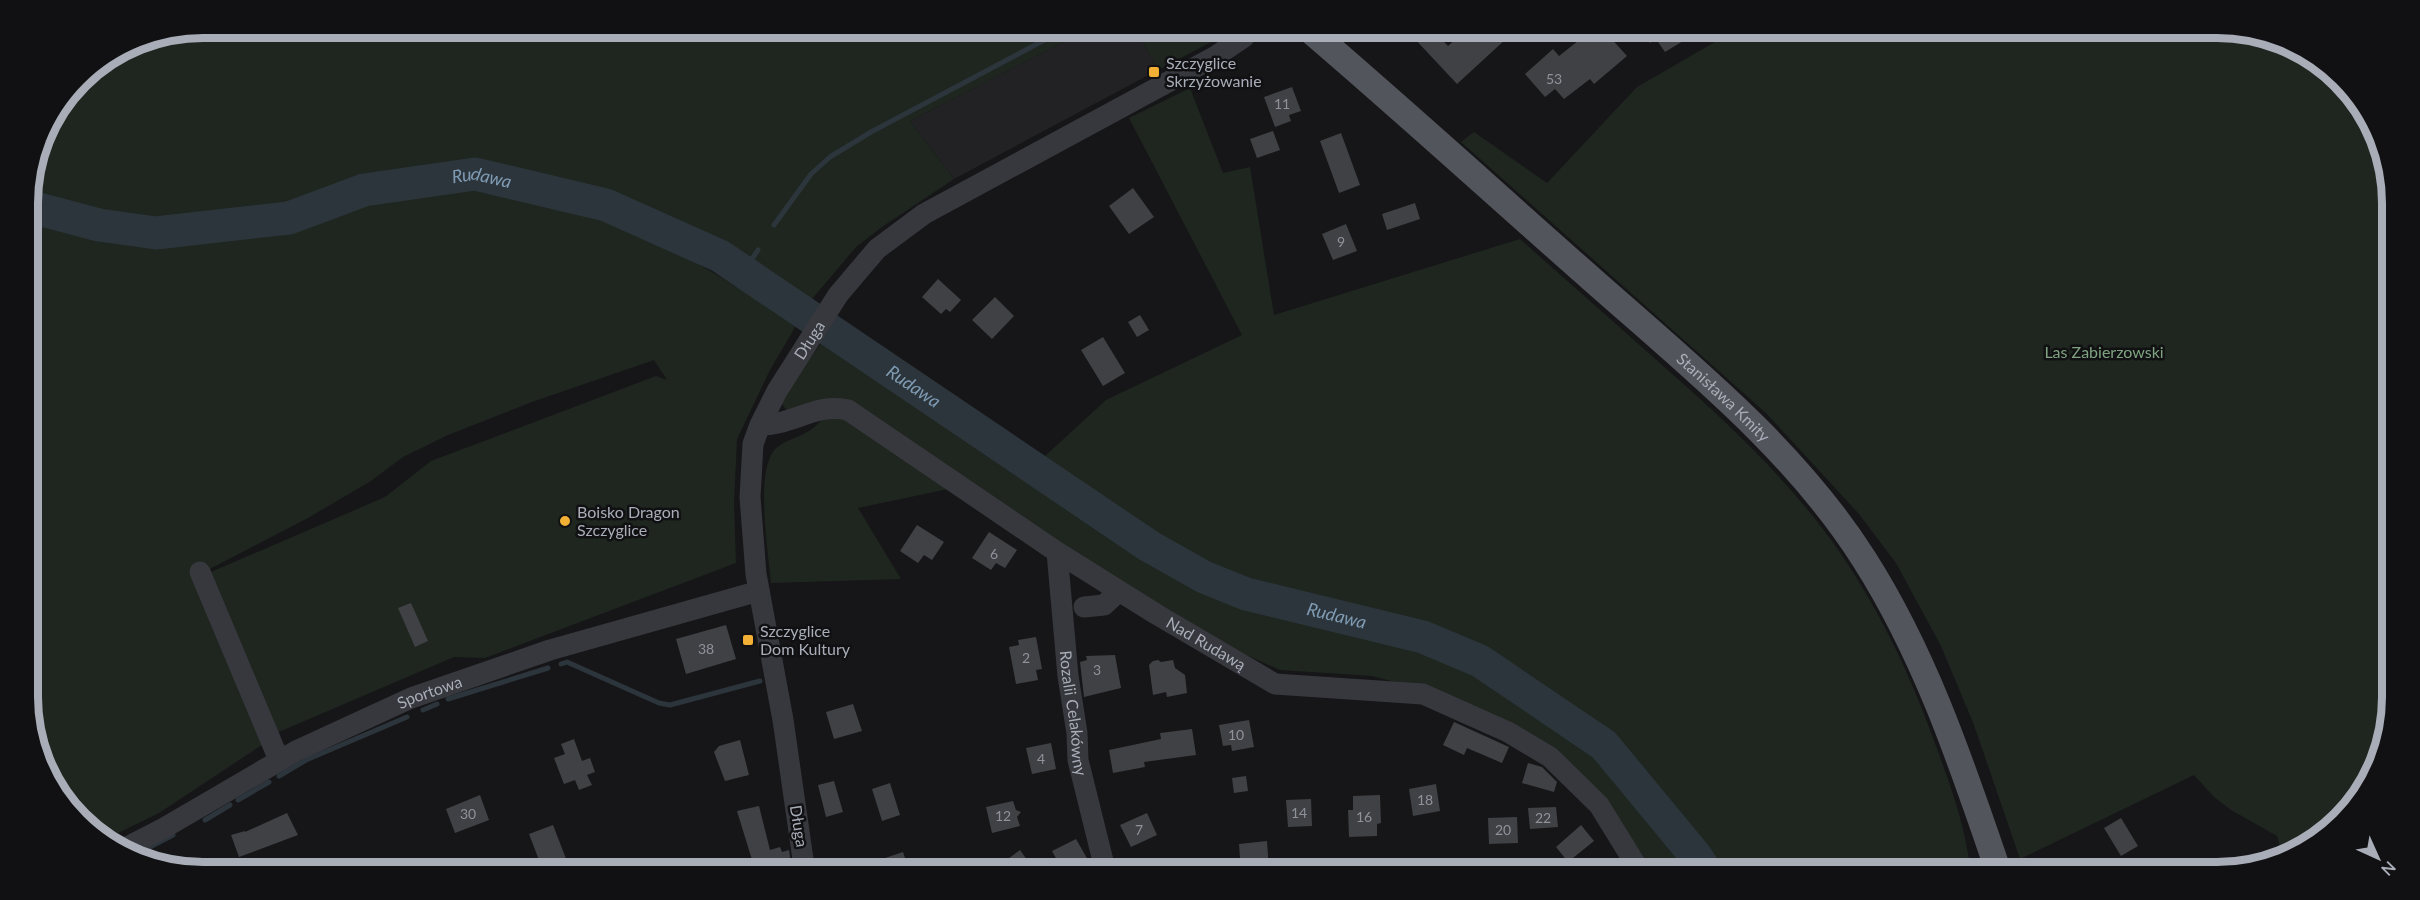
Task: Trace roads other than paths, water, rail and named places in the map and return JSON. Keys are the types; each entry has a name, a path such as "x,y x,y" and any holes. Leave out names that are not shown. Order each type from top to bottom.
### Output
{"main road":[{"name":"Stanisława Kmity","path":"1323,38 1692,368 1768,439 1808,483 1863,557 1908,635 1952,738 1995,862"}],"street":[{"name":"Długa","path":"803,862 783,720 759,591 750,497 753,444 777,391 838,295 877,249 924,214 1216,56 1243,38"},
{"name":"Nad Rudawą","path":"760,425 782,423 832,407 849,410 1057,552 1275,684 1423,694 1508,732 1550,757 1599,805 1634,862"},
{"name":"Rozalii Celakówny","path":"1057,552 1078,760 1103,862"},
{"path":"200,572 279,760"},
{"name":"Sportowa","path":"130,845 279,760 392,706 550,650 759,591"},
{"path":"1084,608 1104,605 1119,591"}],"waterway":[{"path":"774,225 811,174 830,157 871,132 1048,38"},
{"name":"Rudawa","path":"38,209 99,225 156,233 289,218 364,190 475,174 606,205 720,256 1149,546 1204,577 1246,594 1423,637 1480,661 1604,745 1700,862"},
{"path":"743,272 758,250"},
{"path":"561,664 567,662 659,703 670,705 760,681"},
{"path":"448,699 548,668"},
{"path":"423,710 437,704"},
{"path":"279,776 306,760 407,717"},
{"path":"238,800 269,782"},
{"path":"205,820 230,805"},
{"path":"148,848 173,835"}],"place":[{"name":"Szczyglice Skrzyżowanie","path":"1154,72"},
{"name":"Boisko Dragon Szczyglice","path":"565,521"},
{"name":"Szczyglice Dom Kultury","path":"748,640"}],"park label":[{"name":"Las Zabierzowski","path":"2104,352"}]}
